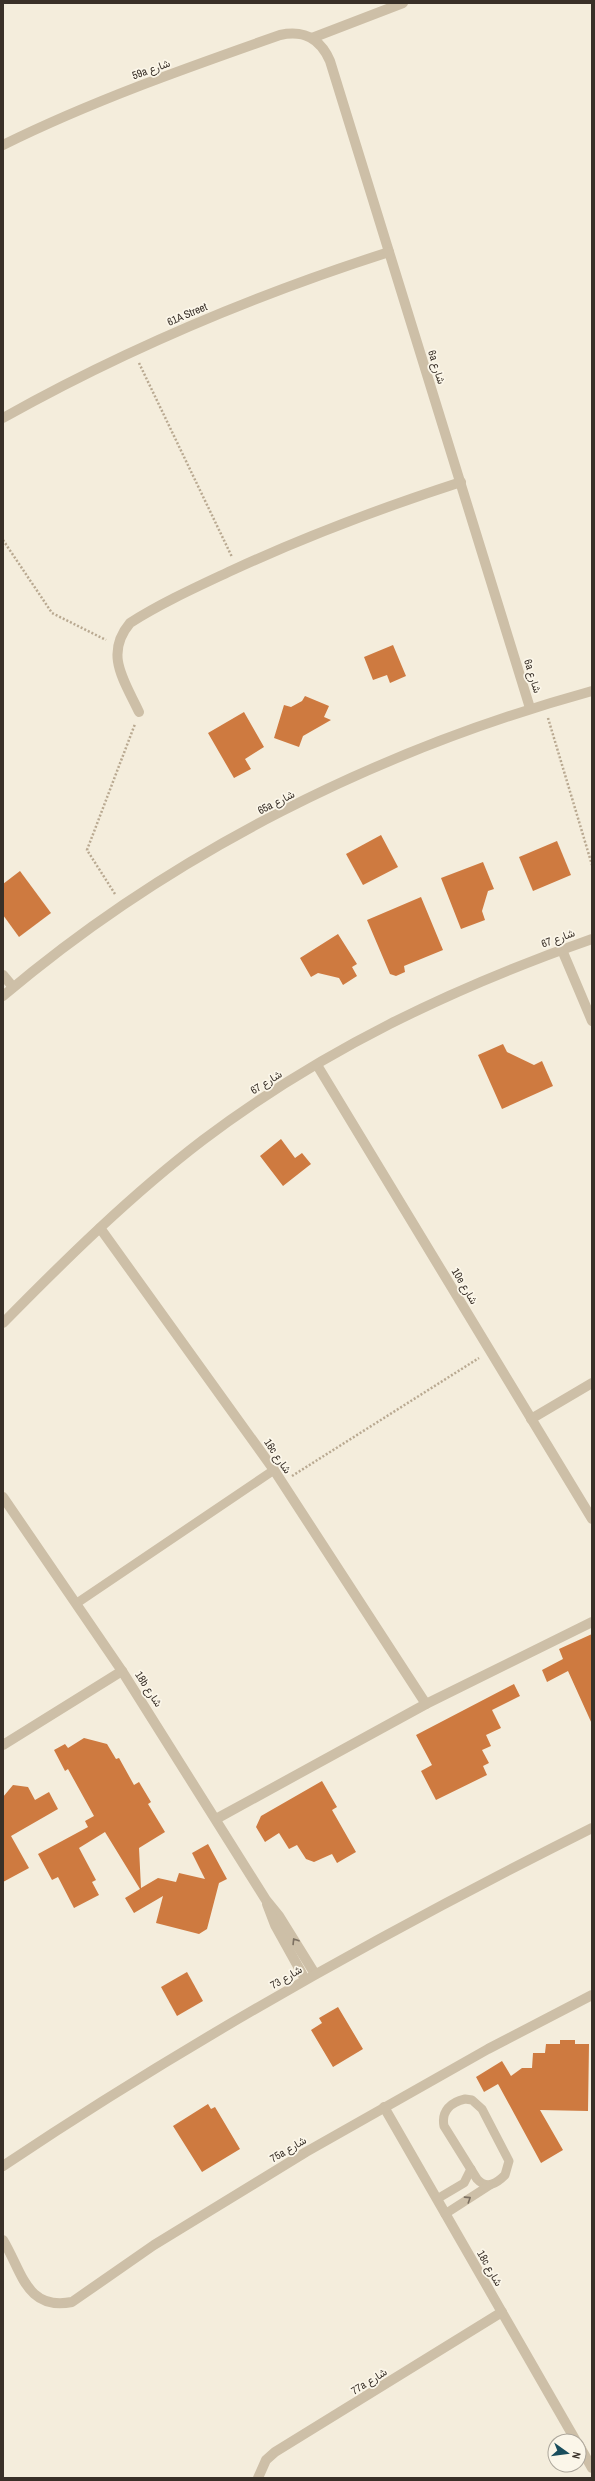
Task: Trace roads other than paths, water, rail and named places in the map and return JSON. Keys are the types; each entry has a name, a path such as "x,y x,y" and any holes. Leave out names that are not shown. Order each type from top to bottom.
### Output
{"street":[{"path":"312,38 403,3"},
{"name":"59a شارع","path":"3,145 86,107 146,83 280,35 291,33 312,38"},
{"name":"6a شارع","path":"312,38 326,51 330,61 530,708"},
{"name":"61A Street","path":"3,418 133,351 277,290 389,252"},
{"path":"139,712 116,659 117,645 121,633 130,623 238,568 330,528 461,482"},
{"name":"65a شارع","path":"3,996 13,987 123,907 214,848 337,785 400,756 530,708 592,691"},
{"name":"شارع 67","path":"3,1324 100,1228 150,1182 204,1140 259,1101 375,1031 436,1000 498,973 592,939"},
{"path":"562,950 592,1021"},
{"path":"3,974 13,987"},
{"name":"10e شارع","path":"317,1065 592,1519"},
{"name":"16c شارع","path":"100,1228 274,1470 426,1704"},
{"path":"532,1419 592,1383"},
{"name":"18b شارع","path":"3,1498 77,1603 122,1671 266,1900 279,1916 315,1974"},
{"path":"216,1819 426,1704 592,1622"},
{"path":"3,1745 122,1671"},
{"name":"شارع 73","path":"3,2166 50,2134 305,1979 592,1828"},
{"name":"18b شارع","path":"266,1900 272,1920 305,1979"},
{"name":"75a شارع","path":"3,2240 14,2264 28,2288 37,2297 48,2302 60,2304 72,2302 154,2245 384,2107 592,1995"},
{"name":"18c شارع","path":"384,2107 571,2433"},
{"name":"75a شارع","path":"3,2253 14,2264"},
{"name":"77a شارع","path":"258,2478 266,2460 275,2452 502,2312"}],"lane":[{"path":"77,1603 274,1470"},
{"path":"445,2214 490,2185 505,2175 509,2161 482,2109 472,2100 459,2100 447,2108 443,2120 480,2183 490,2185"},
{"path":"437,2199 464,2183 471,2169"}]}
